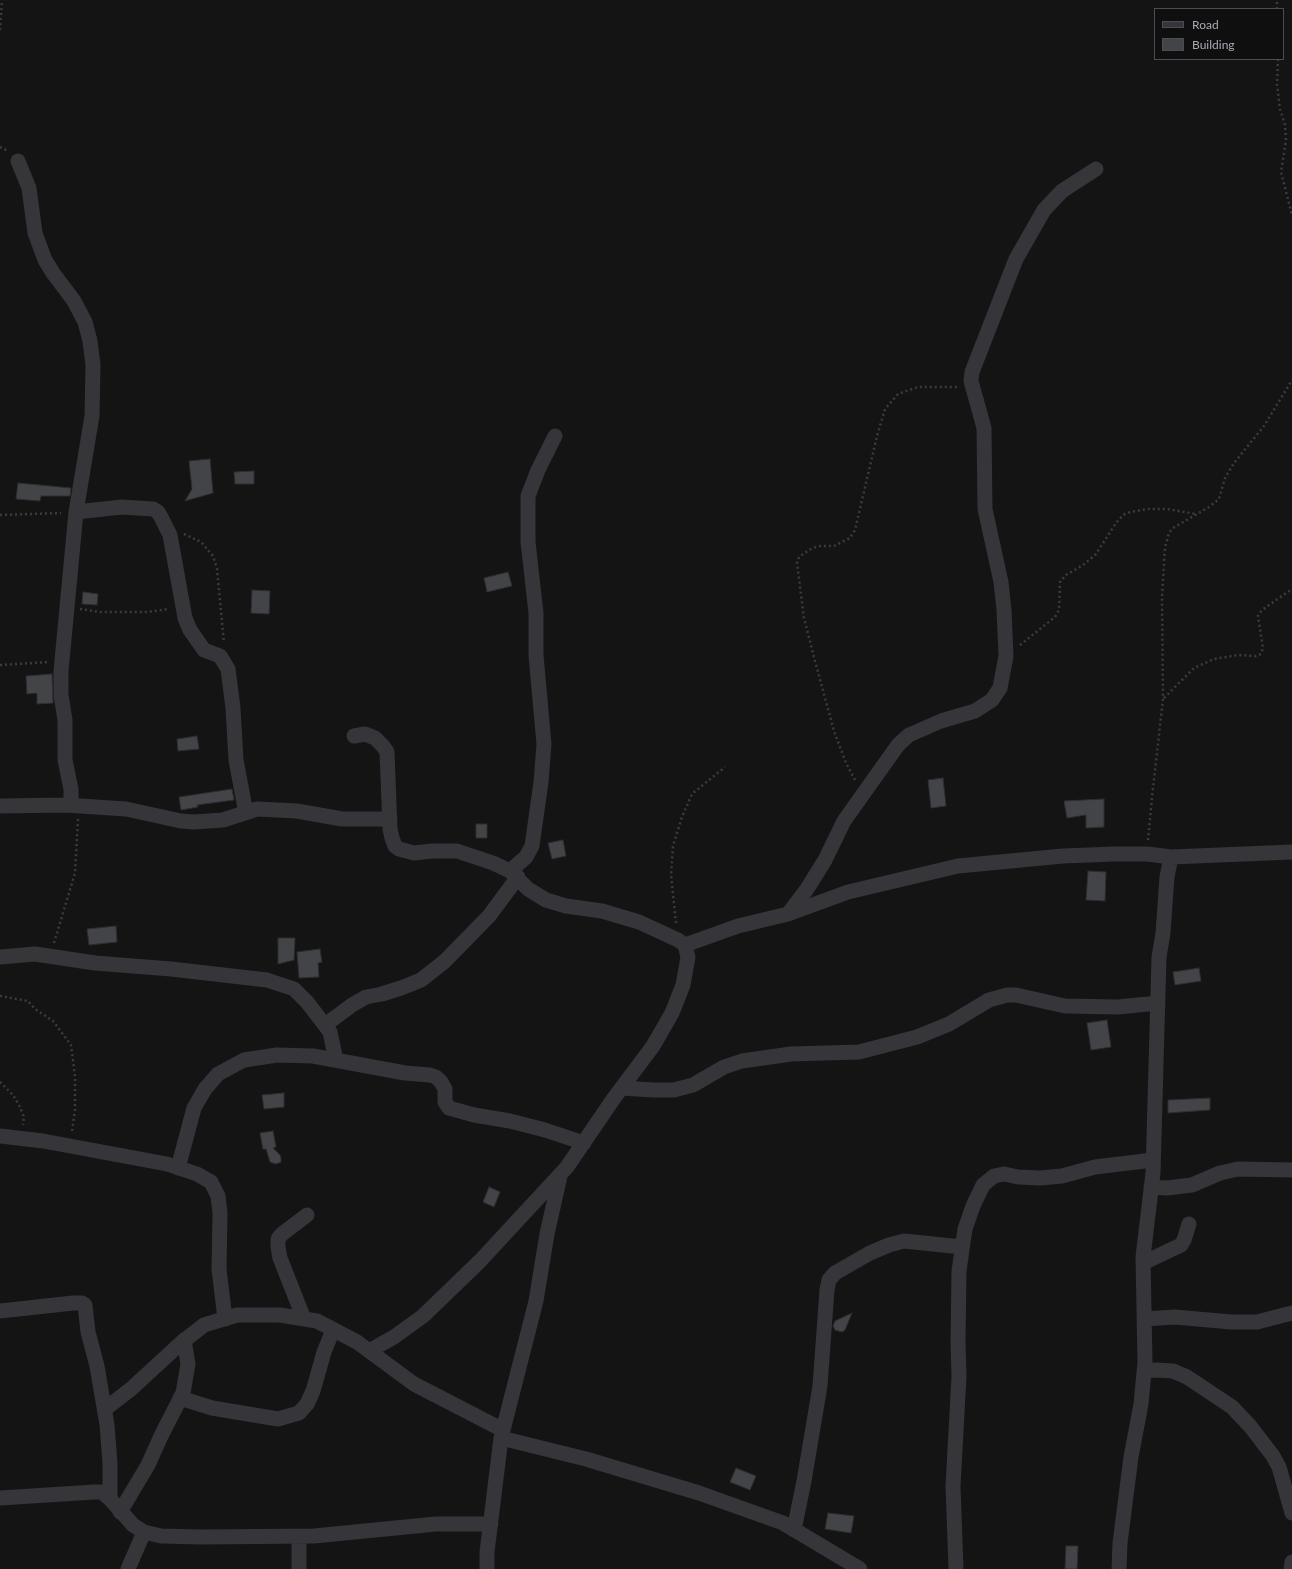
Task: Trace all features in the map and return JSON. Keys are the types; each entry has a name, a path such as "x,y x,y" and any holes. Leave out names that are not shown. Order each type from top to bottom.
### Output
{"street":[{"path":"18,161 29,188 35,233 45,260 53,274 74,301 85,322 90,341 93,372 92,416 76,512 68,606 61,661 61,695 65,720 66,760 75,805"},
{"path":"788,914 826,860 844,821 898,744 909,735 941,721 975,711 992,700 1000,688 1006,656 1004,610 1001,582 986,509 984,428 971,381 972,372 992,321 999,298 1016,259 1044,210 1062,191 1096,169"},
{"path":"325,1025 352,1004 366,997 388,992 421,980 445,961 489,916 532,846 541,782 544,744 536,655 536,613 528,542 528,496 538,470 555,436"},
{"path":"76,512 122,507 153,509 158,512 166,525 174,551 183,609 190,630 196,641 204,650 220,656 228,669 233,708 236,760 246,812"},
{"path":"354,736 365,734 375,738 387,752 389,761 390,819 392,838 395,846 402,850 414,853 457,851 493,863 514,874 528,889 546,900 566,906 602,911 639,922 682,943 688,957 683,986 672,1013 653,1046 560,1175 480,1261 423,1316 394,1337 369,1351"},
{"path":"0,806 75,805 126,809 181,821 194,822 223,820 257,809 297,811 342,819 390,819"},
{"path":"682,943 738,926 788,914 848,892 958,866 1063,856 1148,854 1172,857 1292,852"},
{"path":"1119,1569 1120,1543 1144,1371 1143,1263 1153,1160 1159,957 1163,933 1167,877 1172,857"},
{"path":"0,957 34,954 95,963 171,969 267,980 294,989 330,1032 336,1060"},
{"path":"622,1088 674,1090 693,1085 724,1067 742,1061 791,1054 859,1052 923,1034 949,1024 989,1000 1007,995 1016,995 1065,1006 1118,1007 1158,1003"},
{"path":"178,1168 194,1108 205,1089 218,1074 244,1060 277,1055 313,1056 405,1073 430,1075 436,1077 445,1089 445,1102 449,1108 474,1115 510,1121 545,1130 584,1143"},
{"path":"0,1136 71,1146 167,1164 197,1174 211,1182 218,1196 220,1213 219,1269 225,1319"},
{"path":"956,1569 953,1486 959,1376 958,1271 965,1229 973,1206 983,1185 994,1176 1004,1174 1025,1178 1062,1176 1095,1167 1153,1160"},
{"path":"1151,1187 1166,1188 1192,1185 1220,1173 1238,1169 1292,1170"},
{"path":"487,1569 487,1552 502,1434 536,1301 547,1234 560,1175"},
{"path":"304,1319 280,1258 278,1239 282,1234 307,1215"},
{"path":"1143,1263 1180,1245 1184,1240 1189,1224"},
{"path":"794,1530 820,1386 829,1280 835,1273 870,1253 889,1245 904,1241 962,1247"},
{"path":"0,1311 73,1302 82,1303 85,1305 88,1332 97,1366 105,1409 110,1463 110,1498"},
{"path":"1144,1319 1175,1317 1231,1322 1257,1322 1292,1313"},
{"path":"105,1409 131,1389 184,1340 204,1325 237,1315 280,1315 304,1319 317,1322 357,1342 414,1384 502,1434 699,1493 783,1523 860,1569"},
{"path":"180,1398 212,1408 278,1419 299,1412 307,1404 333,1330"},
{"path":"120,1512 148,1465 183,1392 188,1364 184,1340"},
{"path":"1144,1371 1172,1371 1180,1374 1187,1377 1232,1407 1250,1426 1273,1456 1279,1467 1292,1513"},
{"path":"0,1498 102,1492 110,1498 120,1512 133,1525 144,1532 161,1536 314,1536 436,1524 491,1524"},
{"path":"128,1569 144,1532"},
{"path":"299,1569 300,1536"},
{"path":"1291,1569 1292,1562"}],"path":[{"path":"0,30 2,0"},
{"path":"1278,60 1276,84 1280,109 1285,125 1286,140 1281,172 1292,215"},
{"path":"1148,854 1152,796 1163,699 1162,637 1165,547 1169,533 1173,528 1209,507 1219,499 1225,478 1234,463 1264,426 1292,380"},
{"path":"863,794 846,763 834,731 804,618 797,563 799,558 809,550 818,546 834,546 850,538 855,530 877,436 885,409 898,394 918,387 956,388 971,381"},
{"path":"1006,656 1055,617 1059,610 1060,582 1066,575 1083,565 1096,554 1116,523 1123,515 1130,512 1148,509 1167,509 1196,514"},
{"path":"0,515 76,512"},
{"path":"166,525 201,542 213,556 217,570 224,638 224,650 220,656"},
{"path":"1163,699 1194,668 1214,659 1238,655 1256,656 1262,654 1263,648 1258,616 1262,610 1292,589"},
{"path":"68,606 100,612 147,612 173,608 183,609"},
{"path":"0,665 61,661"},
{"path":"682,943 672,876 673,846 682,817 692,794 725,767"},
{"path":"50,956 75,873 75,805"},
{"path":"0,996 28,1001 35,1009 53,1021 71,1045 75,1076 75,1110 71,1146"},
{"path":"0,1082 13,1095 20,1106 24,1117 21,1138"}],"building":[{"path":"210,459 213,493 185,501 192,489 189,461"},
{"path":"254,471 254,484 235,484 234,472"},
{"path":"18,483 71,488 70,496 41,496 40,501 16,499"},
{"path":"508,572 512,586 487,592 484,578"},
{"path":"252,590 270,591 269,614 251,613"},
{"path":"83,592 98,594 97,605 82,604"},
{"path":"52,674 53,703 37,704 37,693 27,694 26,676"},
{"path":"197,736 199,749 178,751 177,739"},
{"path":"943,778 946,806 931,808 928,780"},
{"path":"232,789 234,800 197,805 198,807 181,810 179,797"},
{"path":"1104,799 1104,827 1086,828 1086,815 1067,818 1064,801"},
{"path":"476,824 487,824 487,838 476,838"},
{"path":"563,840 566,856 552,859 548,843"},
{"path":"1088,871 1106,872 1105,901 1086,900"},
{"path":"116,926 117,942 89,945 87,929"},
{"path":"278,938 295,938 294,960 278,964"},
{"path":"320,949 322,962 318,963 319,977 299,978 297,952"},
{"path":"1199,968 1201,981 1175,985 1173,972"},
{"path":"1107,1020 1111,1047 1091,1050 1087,1023"},
{"path":"284,1093 284,1107 264,1109 262,1095"},
{"path":"1210,1098 1210,1110 1168,1113 1168,1100"},
{"path":"273,1131 276,1147 273,1148 281,1158 281,1162 276,1164 270,1162 266,1149 263,1149 260,1133"},
{"path":"489,1187 500,1192 494,1207 483,1202"},
{"path":"852,1313 845,1330 842,1332 835,1330 833,1326 835,1321"},
{"path":"736,1468 756,1476 750,1490 730,1482"},
{"path":"828,1513 854,1516 851,1533 825,1529"},
{"path":"1066,1546 1078,1546 1077,1569 1065,1569"}]}
